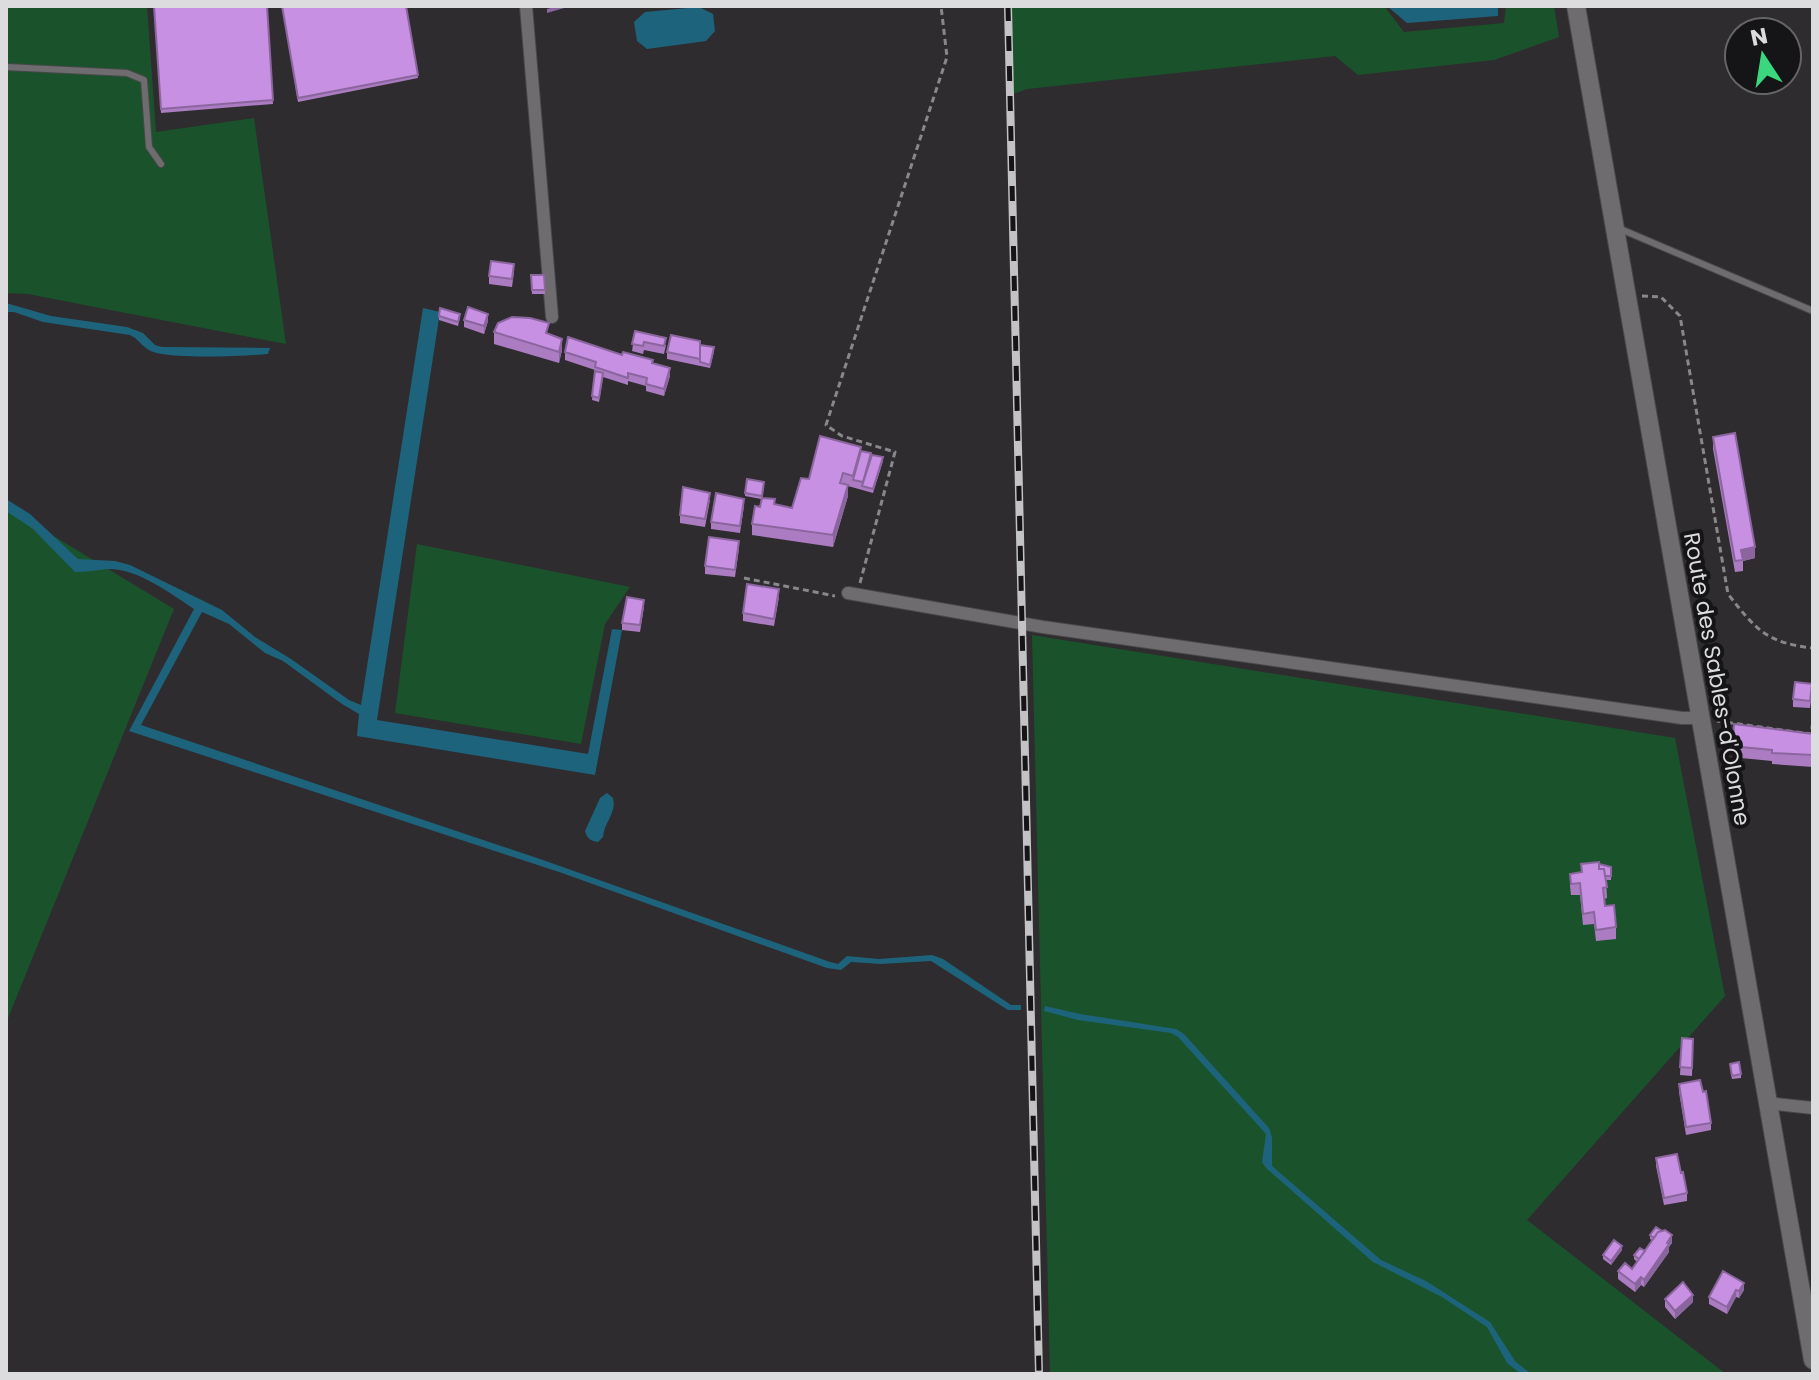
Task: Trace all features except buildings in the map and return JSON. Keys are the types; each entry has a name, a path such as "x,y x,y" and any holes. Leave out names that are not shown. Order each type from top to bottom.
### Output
{"main road":[{"name":"Route des Sables-d'Olonne","path":"1576,6 1813,1360"}],"street":[{"path":"526,6 552,317"},
{"path":"848,593 1043,627 1682,718 1700,718"},
{"path":"1767,1103 1813,1108"}],"lane":[{"path":"6,67 127,73 144,80 149,147 161,164"},
{"path":"1614,226 1813,311"}],"path":[{"path":"744,578 841,597 859,587 895,452 842,436 826,425 947,57 941,6"},
{"path":"1626,295 1661,297 1680,316 1728,594 1751,623 1783,645 1813,648"},
{"path":"1700,718 1811,734 1813,721"}],"green space":[{"path":"6,6 147,6 156,132 254,118 286,344 28,294 6,293"},
{"path":"1008,6 1384,6 1404,32 1504,23 1506,6 1554,6 1559,37 1494,60 1358,75 1335,56 1027,89 1010,95"},
{"path":"6,507 174,609 6,1023"},
{"path":"417,544 630,587 605,624 581,744 395,713"},
{"path":"1032,635 1675,738 1725,996 1527,1220 1726,1374 1050,1374"}],"water":[{"path":"1387,6 1498,6 1498,16 1407,23"},
{"path":"699,7 713,14 715,31 706,41 647,49 637,41 634,22 645,12"},
{"path":"6,303 51,316 127,327 143,333 155,345 162,347 270,348 268,354 242,356 158,353 130,335 43,322 6,312"},
{"path":"423,308 440,312 377,720 588,754 612,629 622,630 595,775 357,736 359,714 283,661 265,653 229,624 202,612 141,725 543,860 830,962 838,964 847,956 879,959 932,955 943,959 1011,1005 1021,1005 1021,1010 1008,1010 931,961 851,962 841,970 827,968 562,873 129,731 194,609 153,583 130,573 107,569 75,572 33,529 6,511 6,499 30,514 78,559 130,565 222,610 255,637 361,705"},
{"path":"607,793 613,798 613,808 603,837 595,842 589,839 585,831 600,798"},
{"path":"1045,1006 1176,1029 1184,1034 1269,1128 1272,1166 1381,1260 1426,1281 1490,1322 1515,1361 1531,1374 1521,1374 1507,1363 1487,1327 1442,1297 1373,1262 1266,1168 1262,1162 1266,1134 1178,1037 1171,1033 1078,1020 1044,1011"}],"railway":[{"path":"1008,6 1039,1374"}]}
